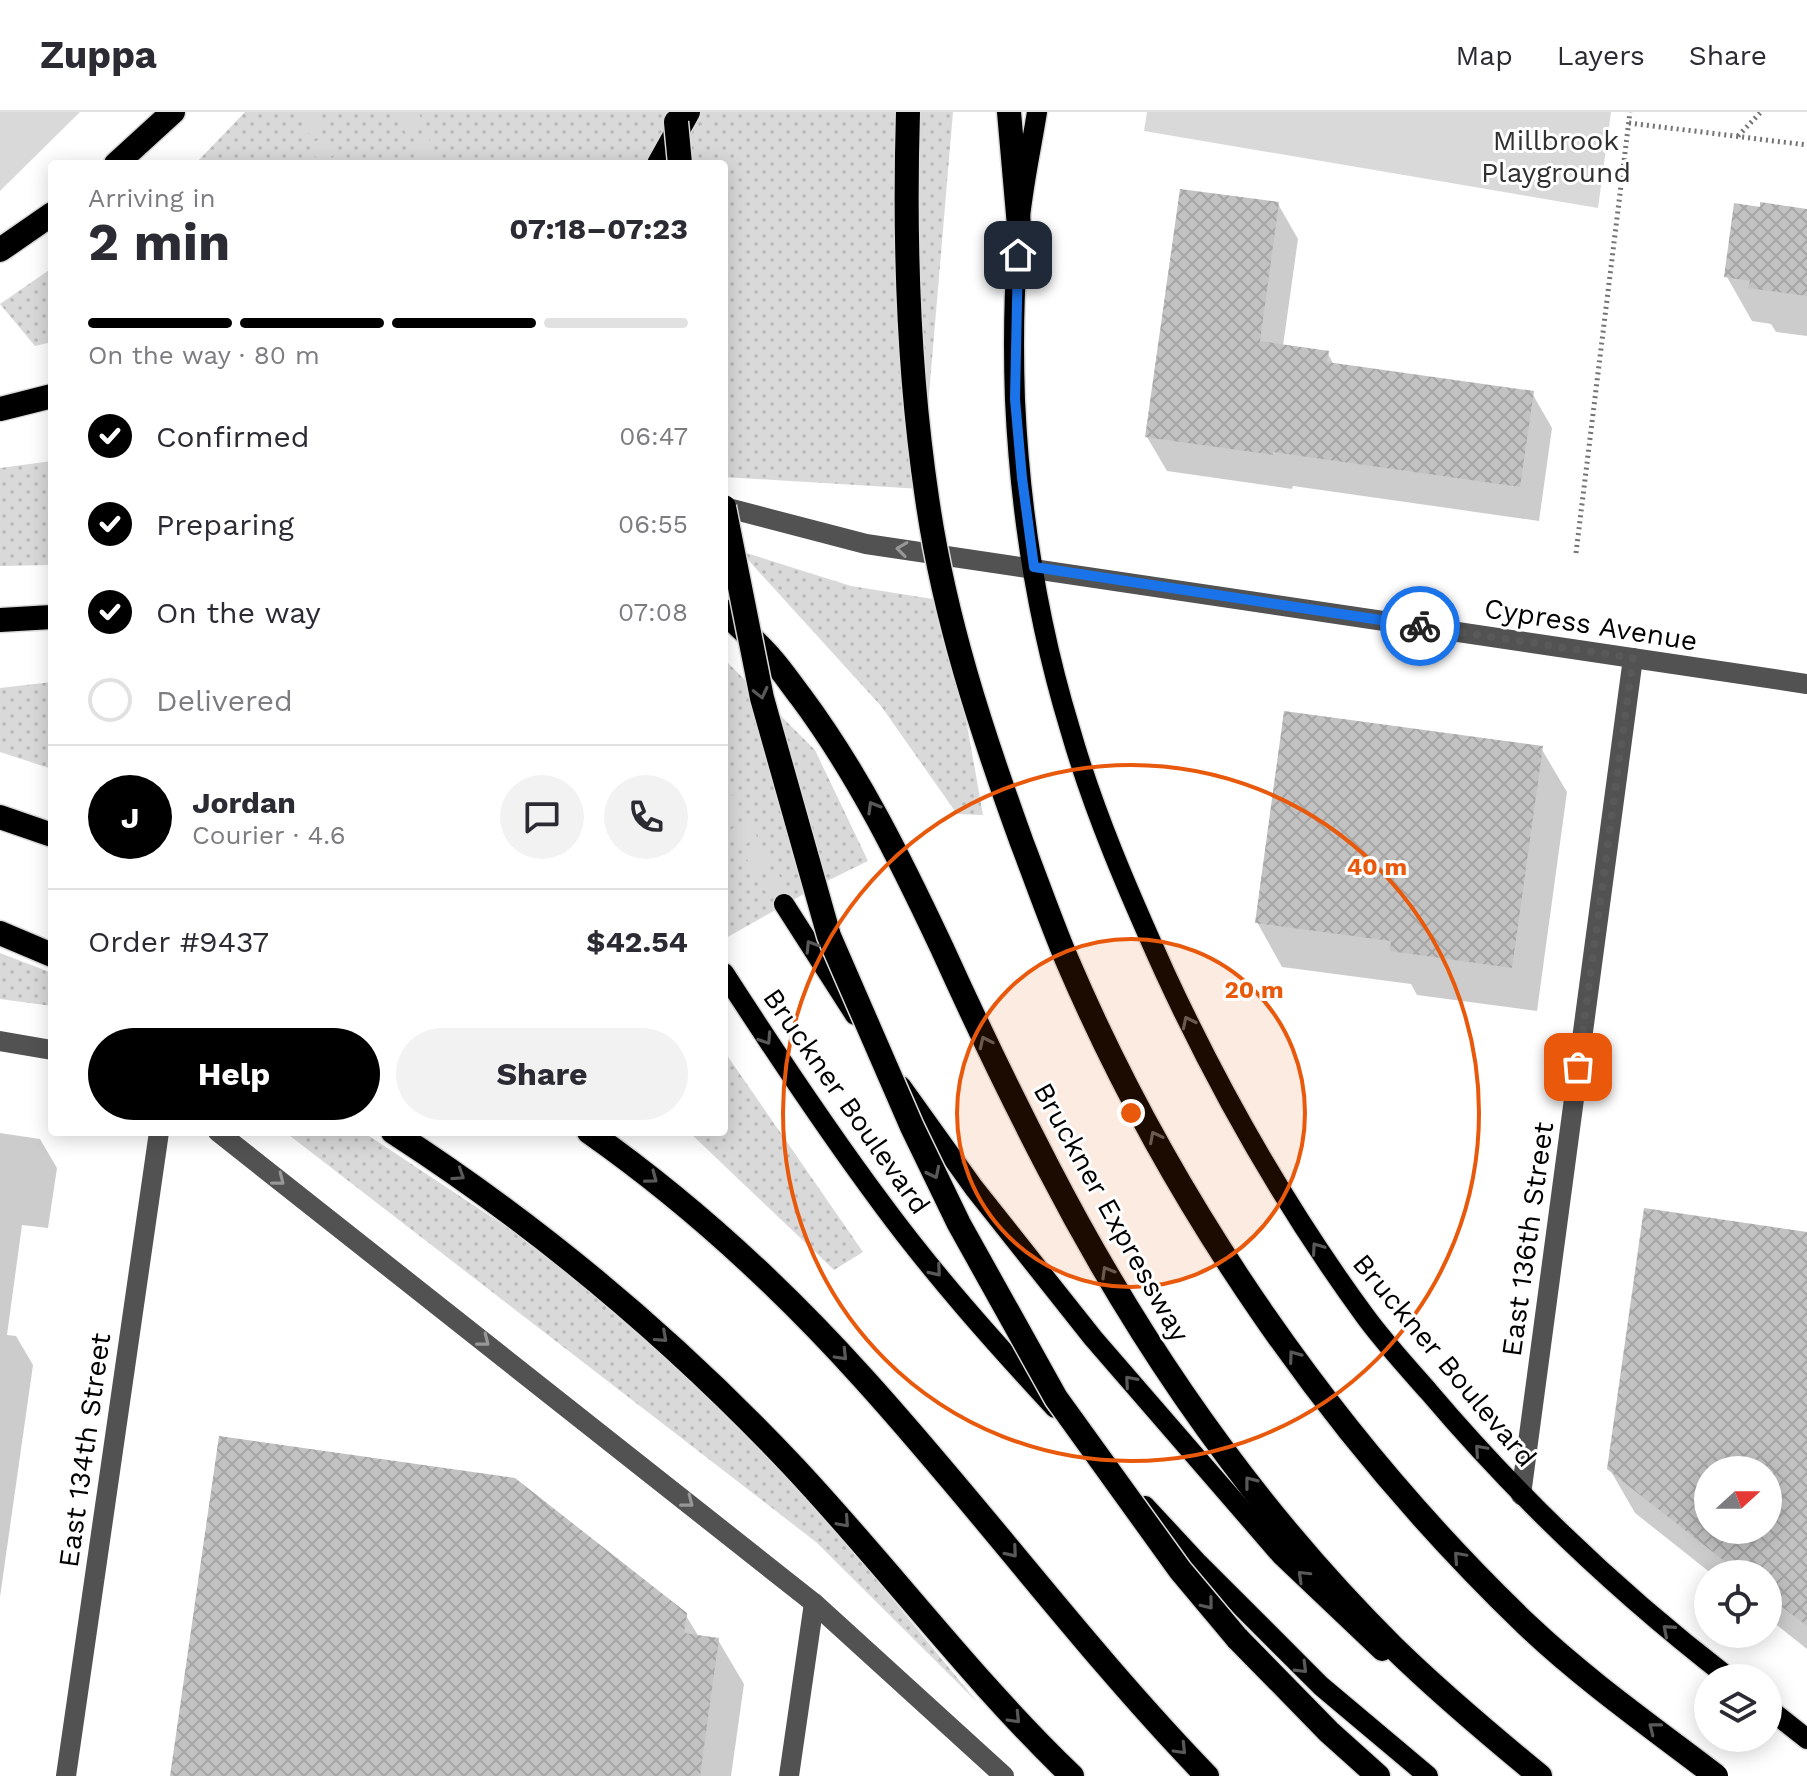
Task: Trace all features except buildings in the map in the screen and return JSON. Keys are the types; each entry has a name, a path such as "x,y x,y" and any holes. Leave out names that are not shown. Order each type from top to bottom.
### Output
{"highway":[{"path":"676,112 680,160"},
{"path":"661,160 688,112"},
{"path":"908,112 905,242 908,324 927,501 945,592 968,688 998,777 1068,961 1109,1048 1159,1146 1214,1239 1327,1402 1400,1492 1469,1568 1531,1629 1591,1680 1716,1776"},
{"path":"1009,112 1019,226"},
{"path":"120,160 169,115"},
{"path":"0,250 48,217"},
{"path":"0,409 48,397"},
{"path":"728,527 762,698 829,936 912,1127 959,1224 1056,1398 1180,1570 1237,1638 1329,1732 1378,1776"},
{"name":"Bruckner Expressway","path":"728,615 771,658 814,715 881,822 1051,1174 1161,1363 1277,1518 1335,1585 1393,1647 1469,1718 1540,1776"},
{"path":"0,620 48,617"},
{"path":"0,817 48,834"},
{"path":"0,933 48,953"},
{"path":"399,1136 471,1183 551,1242 635,1312 710,1381 793,1465 984,1686 1072,1776"},
{"path":"594,1136 671,1192 727,1241 813,1325 928,1452 1101,1658 1207,1776"}],"main road":[{"name":"Bruckner Boulevard","path":"1037,112 1019,226 1015,399 1034,567 1062,699 1100,820 1152,945 1235,1115 1296,1218 1368,1319 1521,1495 1603,1574 1712,1664"},
{"name":"Bruckner Boulevard","path":"784,904 883,1060 965,1176 1093,1338 1281,1555 1407,1675 1528,1776"},
{"name":"Bruckner Boulevard","path":"728,979 792,1079 884,1207 1004,1352 1220,1585 1321,1686 1428,1776"},
{"path":"1782,1719 1807,1739"}],"street":[{"name":"Cypress Avenue","path":"728,508 866,544 1807,684"},
{"name":"East 136th Street","path":"1521,1495 1633,658"},
{"path":"0,1041 48,1049"},
{"name":"East 134th Street","path":"66,1776 158,1136"},
{"path":"223,1136 814,1603 1004,1776"},
{"path":"789,1776 814,1603"}],"path":[{"path":"1576,553 1630,112"},
{"path":"1738,136 1761,112"},
{"path":"1629,123 1807,145"}],"green space":[{"path":"0,112 80,112 0,191"},
{"path":"245,112 953,112 921,489 728,477 728,160 199,160"},
{"name":"Millbrook Playground","path":"1147,112 1611,112 1598,208 1144,131"},
{"path":"48,271 48,343 35,346 0,304"},
{"path":"48,462 48,565 0,566 0,468"},
{"path":"740,551 851,586 945,601 983,815 957,814 881,706"},
{"path":"728,663 815,750 868,861 728,937"},
{"path":"48,682 48,768 0,752 0,688"},
{"path":"0,953 48,971 48,1005 0,999"},
{"path":"728,1057 863,1252 834,1270 693,1136 728,1136"},
{"path":"290,1136 369,1136 564,1265 708,1397 815,1505 978,1703 816,1542"}],"tunnel":[{"path":"308,112 327,160"},
{"path":"408,112 426,160"},
{"path":"728,806 784,904"}],"way so far":[{"path":"1420,626 1633,658 1578,1067"}],"route":[{"path":"1018,255 1015,399 1034,567 1420,626"}]}
